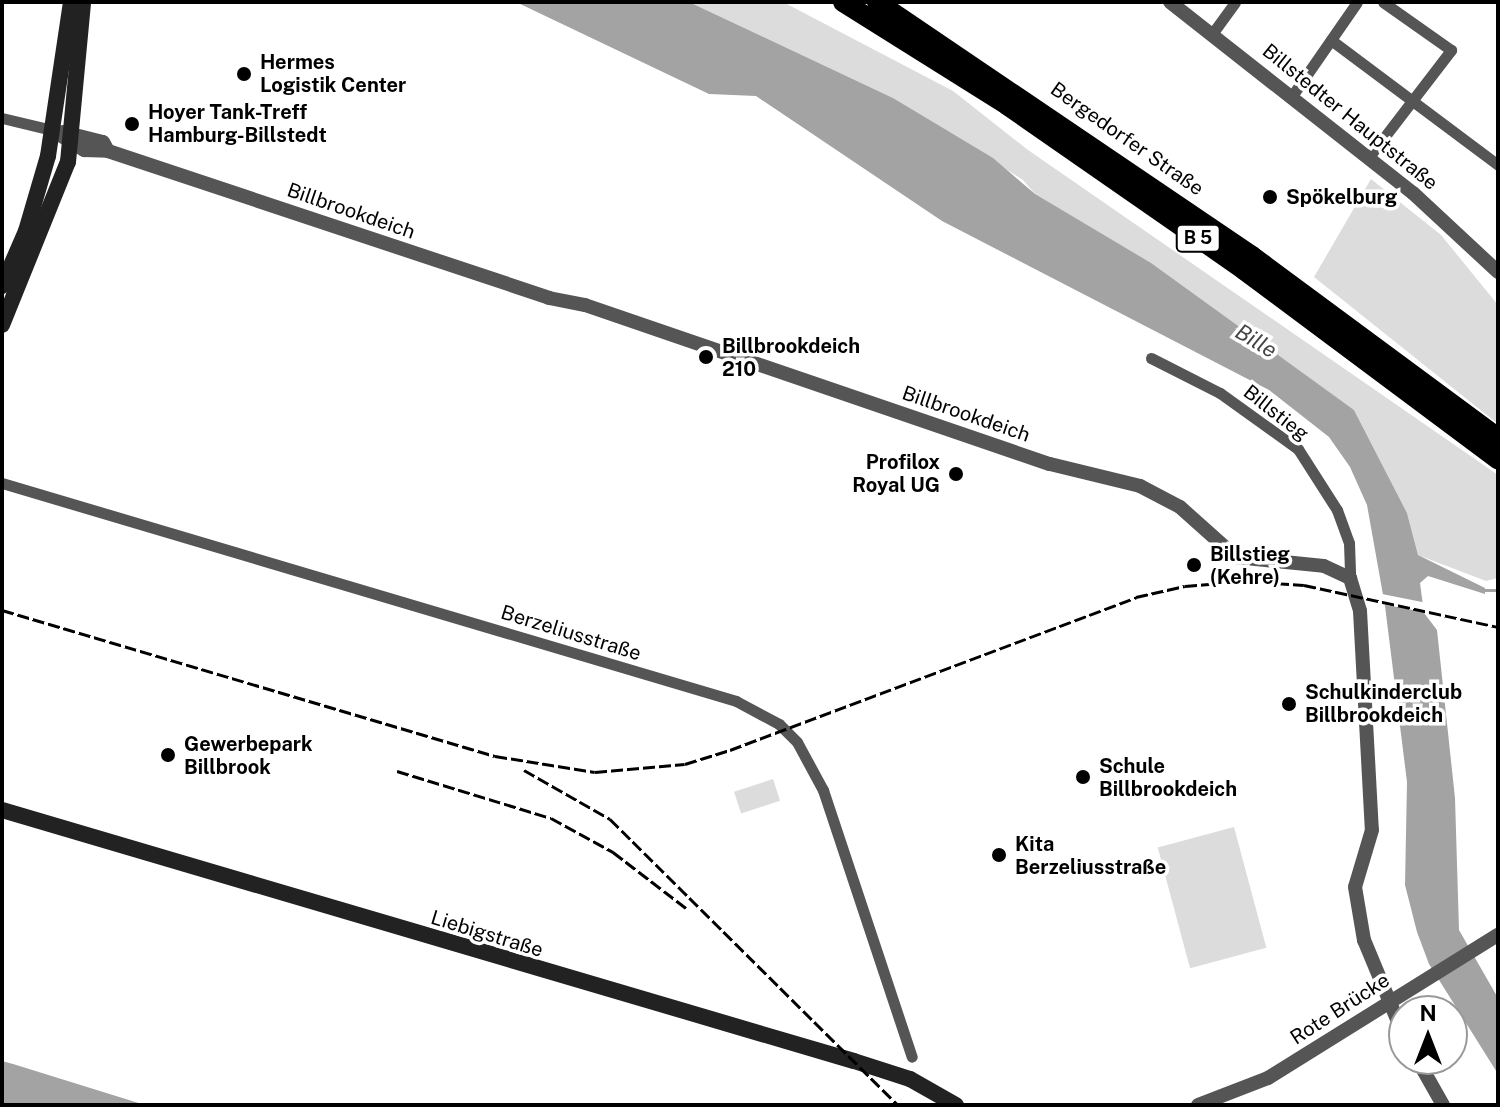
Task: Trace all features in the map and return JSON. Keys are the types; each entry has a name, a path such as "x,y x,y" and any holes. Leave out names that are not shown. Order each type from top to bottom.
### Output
{"highway":[{"name":"Bergedorfer Straße","path":"843,2 1007,105 1244,270 1498,459"},
{"name":"Bergedorfer Straße","path":"877,2 1252,256 1498,438"}],"main road":[{"path":"2,286 35,204 52,130 71,2"},
{"path":"2,325 73,140 83,2"},
{"name":"Liebigstraße","path":"2,810 854,1061 910,1079 956,1105"}],"street":[{"name":"Billstedter Hauptstraße","path":"1170,2 1369,157 1445,220 1498,272"},
{"path":"1212,34 1235,2"},
{"path":"1292,96 1357,2"},
{"path":"1369,157 1451,50 1383,2"},
{"path":"1331,40 1498,165"},
{"name":"Billbrookdeich","path":"2,118 52,130 73,140 103,142 108,151 549,298 585,305 1050,464 1140,486 1180,507 1236,557 1324,566 1350,578"},
{"name":"Billstieg","path":"1151,358 1220,393 1298,449 1337,510 1349,543 1350,578"},
{"name":"Berzeliusstraße","path":"2,483 736,701 779,724 797,742 823,790 912,1057"},
{"path":"1350,578 1360,611 1372,830 1355,887 1364,940 1388,1007"},
{"name":"Rote Brücke","path":"1198,1105 1268,1078 1498,935"},
{"path":"1426,1075 1443,1105"}],"shaded area":[{"path":"689,2 783,2 953,91 1028,150 1498,475 1498,578 1486,581 1418,555 1407,513 1354,410 1035,194 1023,180 893,98"},
{"path":"1371,179 1441,235 1498,305 1498,424 1314,277"},
{"path":"773,779 780,801 741,814 734,792"},
{"path":"1234,827 1266,948 1190,968 1158,847"}],"water":[{"name":"Bille","path":"516,2 689,2 893,98 993,158 1035,194 1151,263 1354,410 1407,513 1418,555 1485,588 1485,594 1428,576 1420,583 1424,613 1437,630 1455,798 1459,930 1498,998 1498,1074 1468,1026 1468,995 1448,995 1429,964 1417,932 1405,885 1407,782 1385,606 1367,505 1350,467 1329,437 1269,390 942,221 756,96 709,94"},
{"path":"2,1061 13,1064 145,1105 2,1105"}],"pier":[{"path":"1377,593 1427,603 1430,613 1380,604"}],"waterway":[{"path":"1483,590 1498,590"}],"railway":[{"path":"2,610 495,756 595,772 685,764 730,750 1136,597 1185,586 1245,581 1304,585 1498,627"},
{"path":"524,770 610,819 898,1105"},
{"path":"397,771 551,818 613,852 686,908"}],"place":[{"name":"Hermes Logistik Center","path":"244,74"},
{"name":"Hoyer Tank-Treff Hamburg-Billstedt","path":"132,124"},
{"name":"Spökelburg","path":"1270,197"},
{"name":"Billbrookdeich 210","path":"706,357"},
{"name":"Profilox Royal UG","path":"956,474"},
{"name":"Billstieg (Kehre)","path":"1194,565"},
{"name":"Schulkinderclub Billbrookdeich","path":"1289,704"},
{"name":"Gewerbepark Billbrook","path":"168,755"},
{"name":"Schule Billbrookdeich","path":"1083,777"},
{"name":"Kita Berzeliusstraße","path":"999,855"}]}
